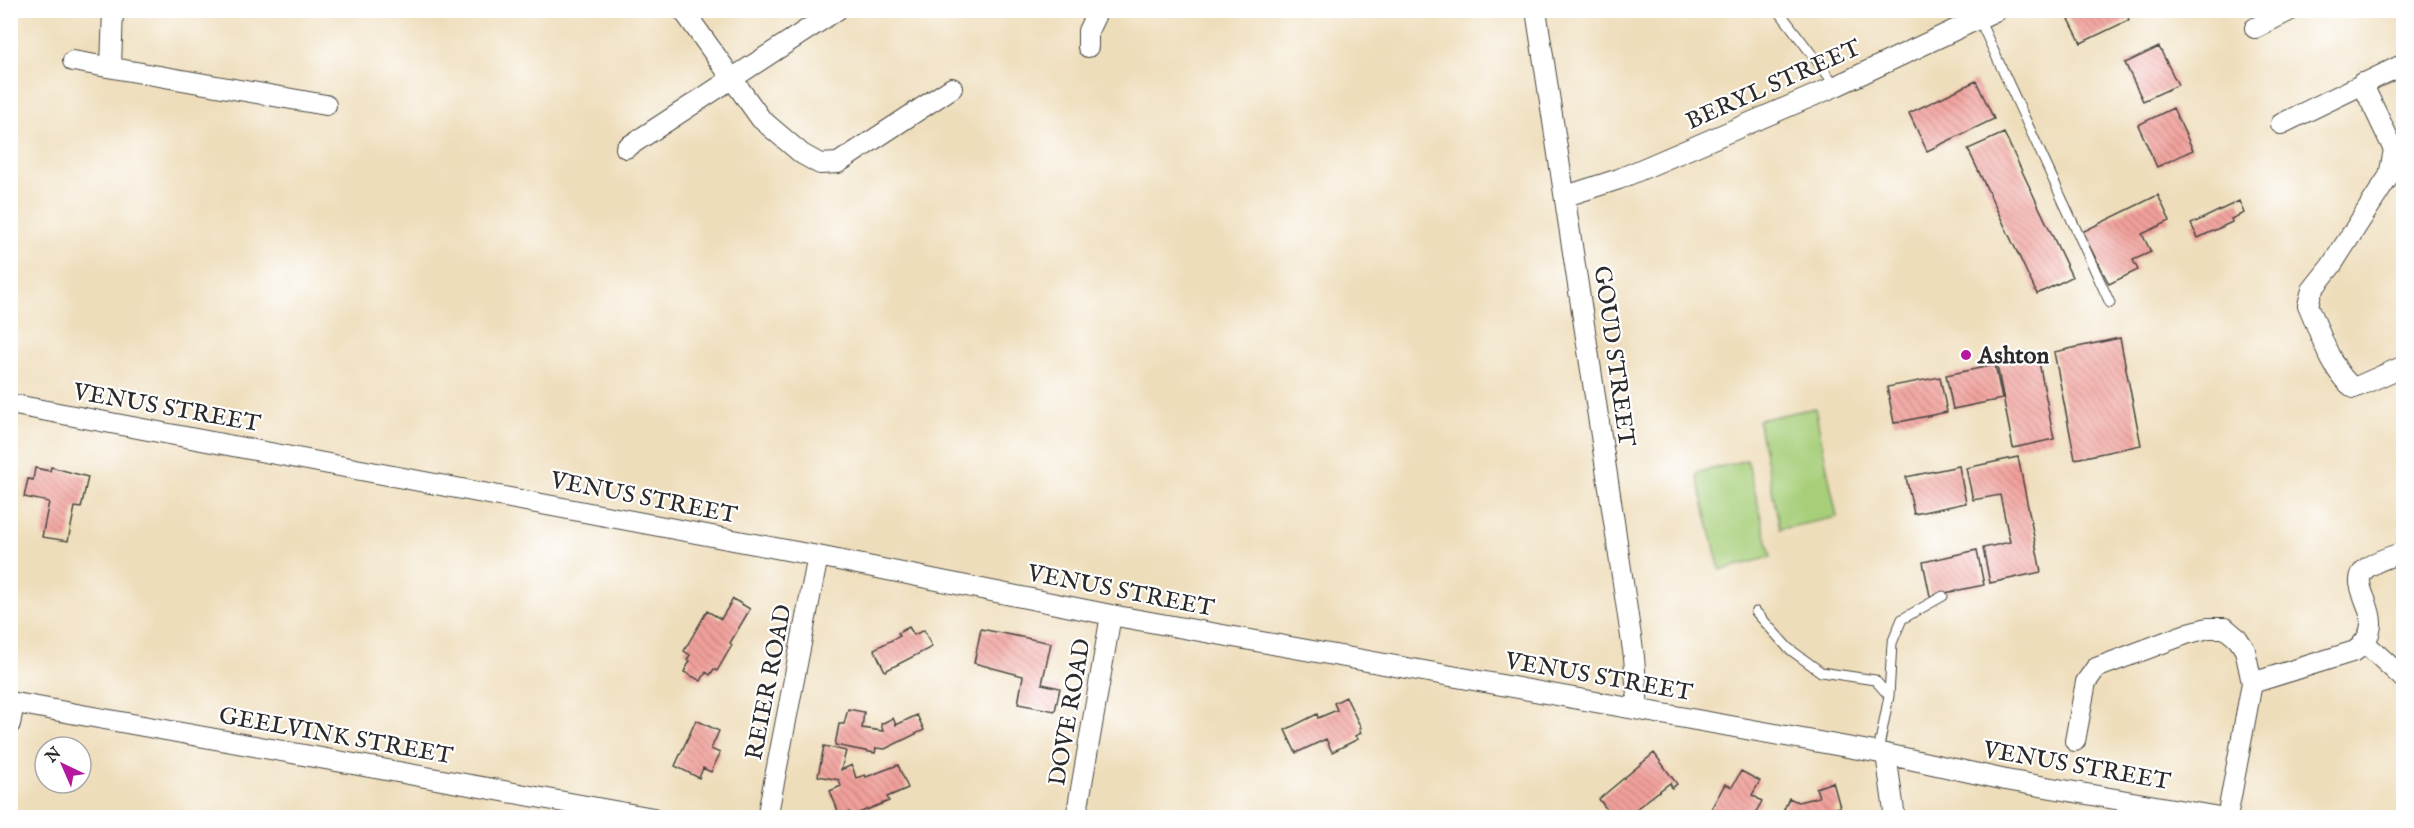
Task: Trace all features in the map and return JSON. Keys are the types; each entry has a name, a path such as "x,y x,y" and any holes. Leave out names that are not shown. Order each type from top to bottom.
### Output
{"street":[{"path":"111,66 113,10"},
{"path":"683,10 761,119 802,154 820,164 838,163 952,88"},
{"path":"626,148 837,10"},
{"path":"1088,47 1088,31 1098,10"},
{"name":"GOUD STREET","path":"1536,10 1566,196 1634,657 1638,709"},
{"name":"BERYL STREET","path":"1566,196 1619,179 1836,86 1997,10"},
{"path":"2255,28 2291,10"},
{"path":"73,61 326,105"},
{"path":"2281,124 2362,82 2403,64"},
{"path":"2362,82 2399,153 2389,176 2331,266 2312,290 2308,305 2344,382 2354,388 2403,366"},
{"name":"VENUS STREET","path":"10,404 818,556 1111,615 1882,753 2006,780 2226,818"},
{"path":"2252,683 2355,651 2365,643 2372,629 2370,613 2360,586 2361,576 2367,567 2403,552"},
{"name":"REIER ROAD","path":"767,818 818,556"},
{"name":"DOVE ROAD","path":"1076,818 1111,615"},
{"path":"2074,741 2086,682 2097,668 2208,627 2225,628 2238,639 2245,650 2252,683 2226,818"},
{"path":"2365,643 2403,679"},
{"path":"10,724 12,703"},
{"name":"GEELVINK STREET","path":"12,703 653,818"},
{"path":"1882,753 1895,818"}],"lane":[{"path":"1778,10 1836,86"},
{"path":"1979,19 2110,303"},
{"path":"1882,753 1889,696 1892,643 1902,619 1943,596"},
{"path":"1756,612 1788,648 1821,672 1875,680 1889,696"}],"green space":[{"path":"1815,408 1837,517 1780,529 1758,420"},
{"path":"1747,460 1771,557 1720,570 1696,473"}],"building":[{"path":"2071,10 2124,10 2129,20 2081,43 2066,13"},
{"path":"2159,47 2178,85 2143,101 2125,63"},
{"path":"1976,81 1994,119 1927,151 1909,113"},
{"path":"2173,108 2193,150 2157,167 2138,125"},
{"path":"2004,133 2072,277 2037,294 1968,149"},
{"path":"2158,195 2170,221 2142,234 2151,252 2133,260 2138,270 2109,284 2082,232"},
{"path":"2239,201 2244,213 2231,219 2232,222 2198,238 2191,224"},
{"path":"2120,338 2141,445 2075,459 2054,352"},
{"path":"2038,357 2054,439 2013,448 1997,365"},
{"path":"1995,365 2002,399 1953,409 1946,375"},
{"path":"1940,377 1947,412 1894,423 1887,387"},
{"path":"2018,457 2041,572 1990,583 1983,548 2010,542 2000,495 1973,500 1966,468"},
{"path":"1959,466 1966,503 1914,514 1906,477"},
{"path":"51,467 88,477 81,508 75,507 68,541 42,537 49,502 24,497 28,479 33,480 35,468 50,471"},
{"path":"1977,550 1984,585 1930,596 1923,562"},
{"path":"733,599 750,609 717,671 714,669 710,675 706,672 701,681 684,672 690,661 687,660 690,655 684,651 707,611 721,619"},
{"path":"909,627 914,635 924,630 932,647 885,671 874,649 900,636 898,633"},
{"path":"981,629 1051,643 1042,684 1060,688 1055,711 1018,704 1023,676 974,663"},
{"path":"1346,697 1361,728 1359,729 1361,733 1355,736 1358,739 1332,752 1326,739 1296,753 1285,730 1317,714 1318,718 1337,710 1334,703"},
{"path":"848,709 864,712 862,728 883,731 881,724 893,718 896,725 917,715 924,730 885,749 876,748 875,753 835,745 839,724 844,724"},
{"path":"696,720 719,731 711,749 720,753 711,772 703,768 699,778 675,766"},
{"path":"824,746 846,751 841,770 852,765 856,778 865,775 866,777 898,765 908,788 887,797 889,801 851,816 849,812 840,816 830,791 841,786 839,780 818,776"},
{"path":"1654,753 1677,784 1672,788 1670,783 1624,818 1613,818 1599,799"},
{"path":"1741,771 1760,781 1752,795 1762,801 1753,817 1742,812 1739,818 1706,818 1725,784 1732,787"},
{"path":"1833,782 1840,807 1834,808 1837,818 1793,818 1783,812 1789,798 1798,802 1819,797 1816,788"}],"place":[{"name":"Ashton","path":"1966,355"}]}
